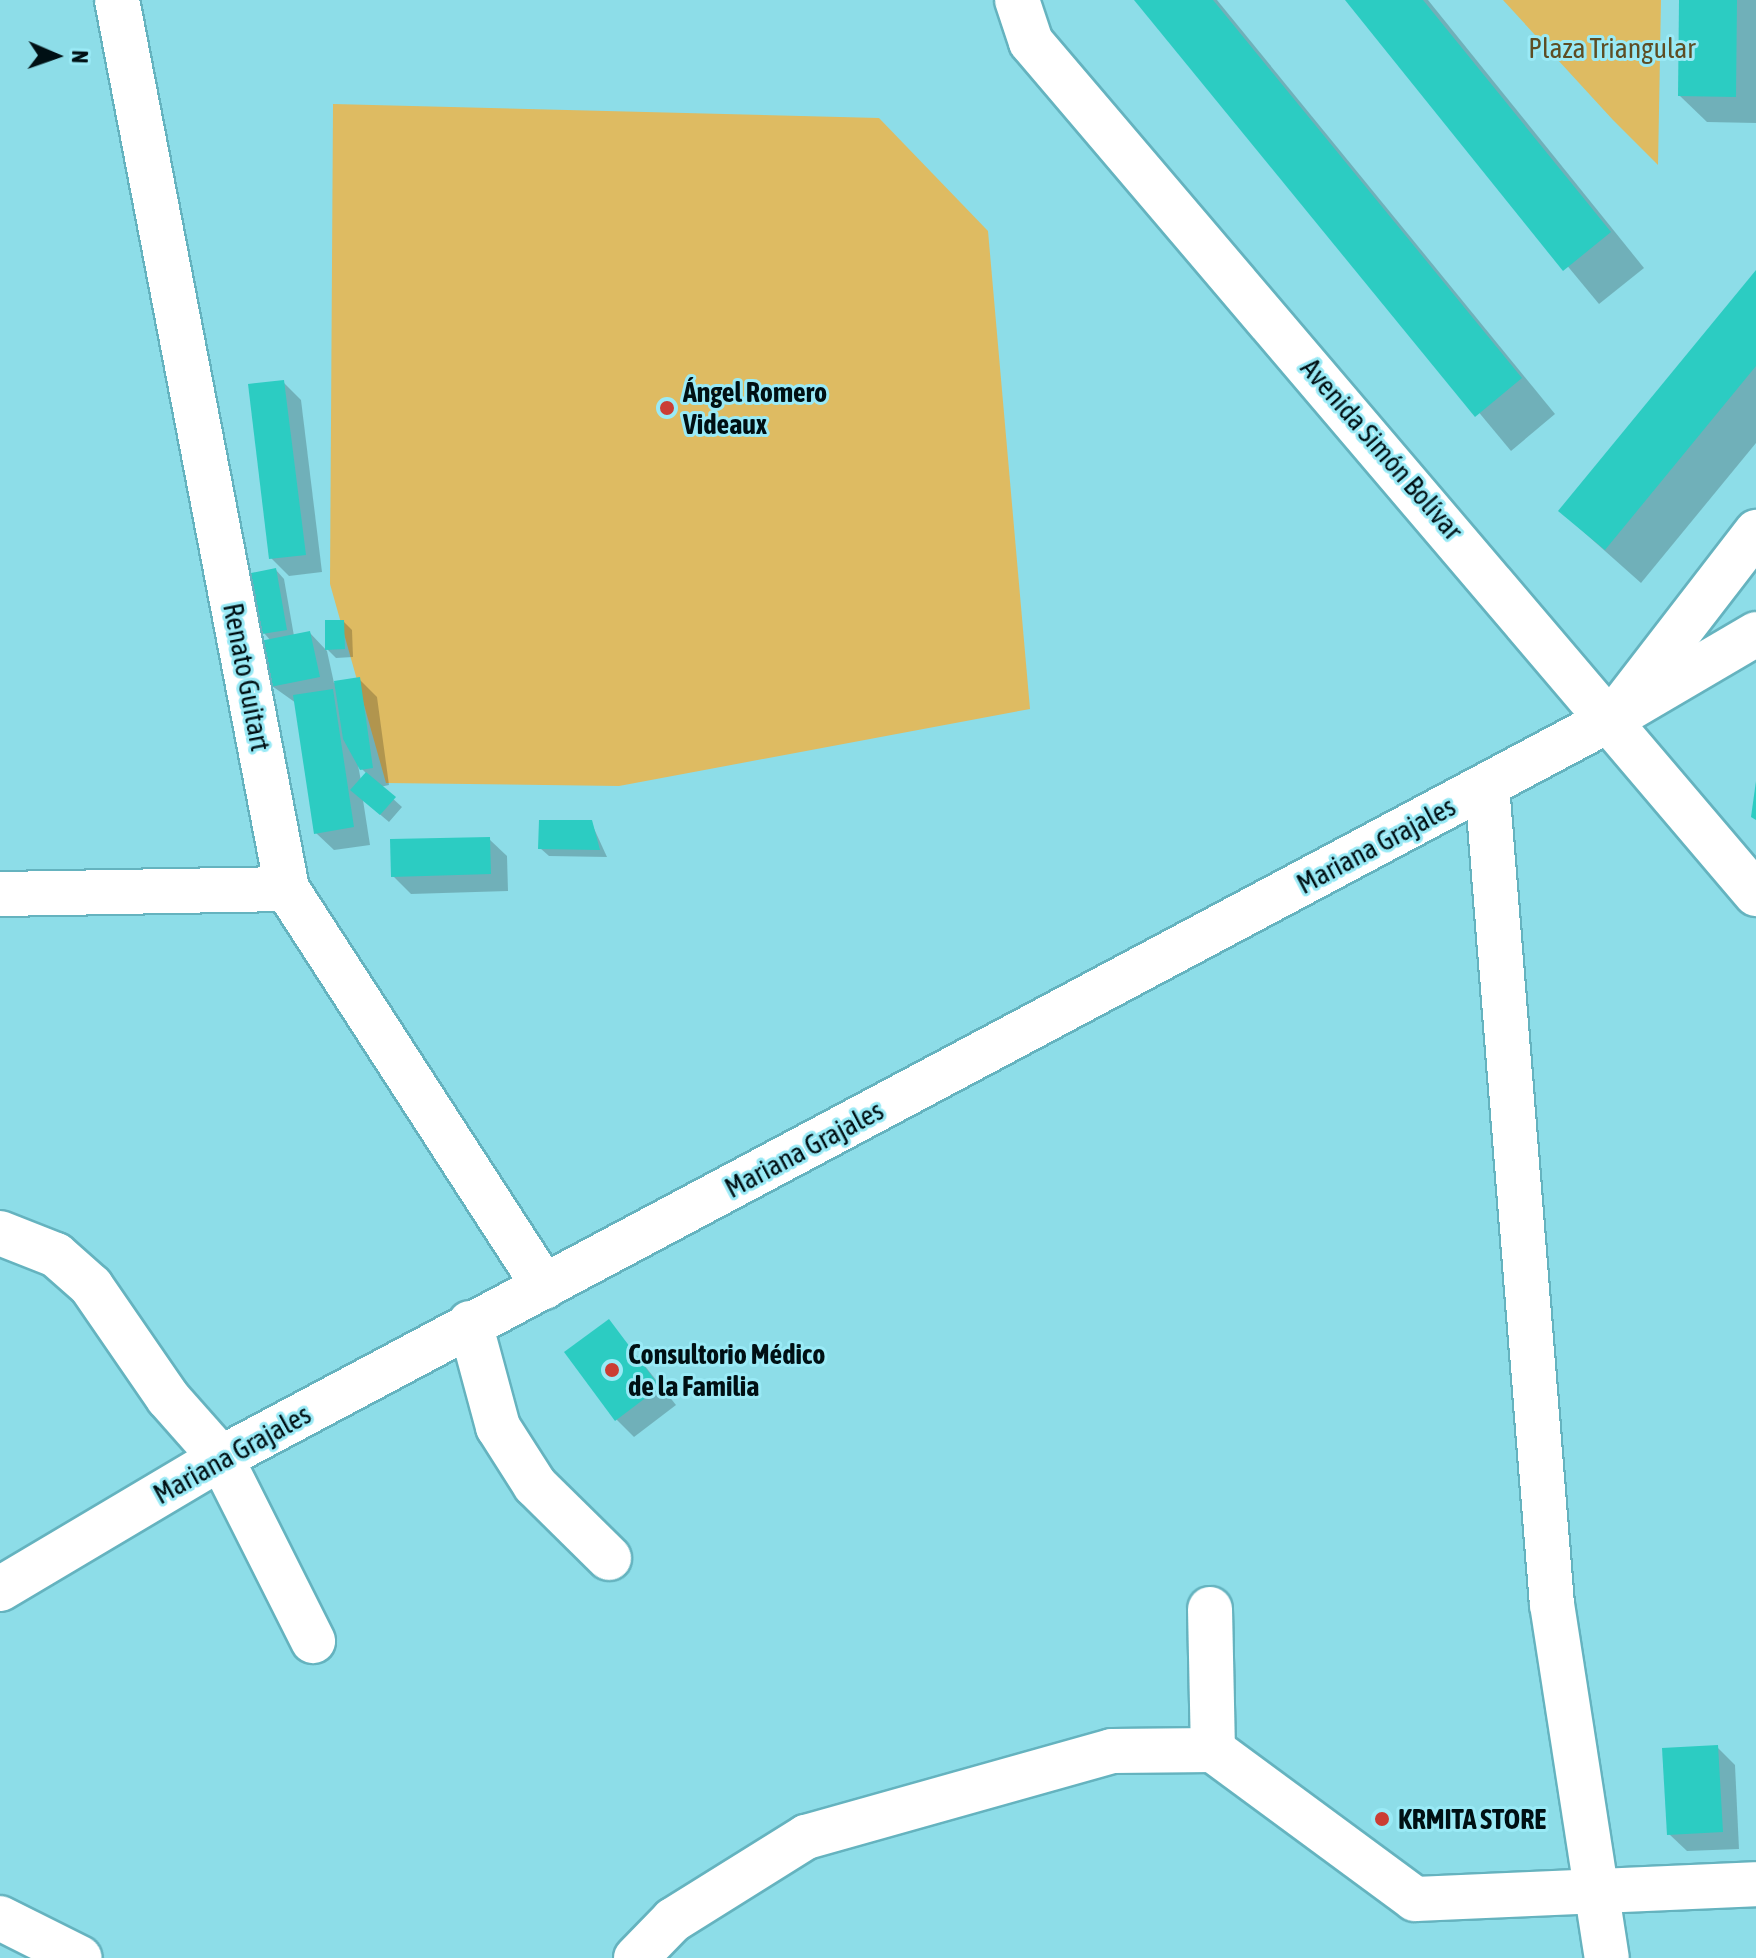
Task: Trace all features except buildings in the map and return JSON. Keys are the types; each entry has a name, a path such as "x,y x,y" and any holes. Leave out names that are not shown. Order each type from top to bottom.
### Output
{"street":[{"name":"Renato Guitart","path":"117,0 287,889 544,1287"},
{"name":"Avenida Simón Bolívar","path":"1017,0 1031,42 1613,718 1756,894"},
{"name":"Mariana Grajales","path":"1613,718 1756,532"},
{"name":"Mariana Grajales","path":"0,1589 221,1458 470,1323 544,1287 1487,786 1613,718 1756,634"},
{"path":"1487,786 1552,1604 1607,1958"},
{"path":"0,894 287,889"},
{"path":"0,1233 56,1255 91,1286 168,1398 221,1458 313,1641"},
{"path":"470,1323 498,1427 535,1485 609,1558"},
{"path":"1210,1609 1213,1750"},
{"path":"636,1958 673,1920 806,1837 1112,1751 1213,1750 1415,1899 1596,1894 1756,1884"},
{"path":"0,1918 80,1958"}],"green space":[{"name":"Plaza Triangular","path":"1503,0 1661,0 1658,165 1613,120"},
{"name":"Ángel Romero Videaux","path":"333,104 879,118 988,231 1030,709 619,786 386,783 330,584"}],"place":[{"name":"Ángel Romero Videaux","path":"667,408"},
{"name":"Consultorio Médico de la Familia","path":"612,1370"},
{"name":"KRMITA STORE","path":"1382,1819"}]}
